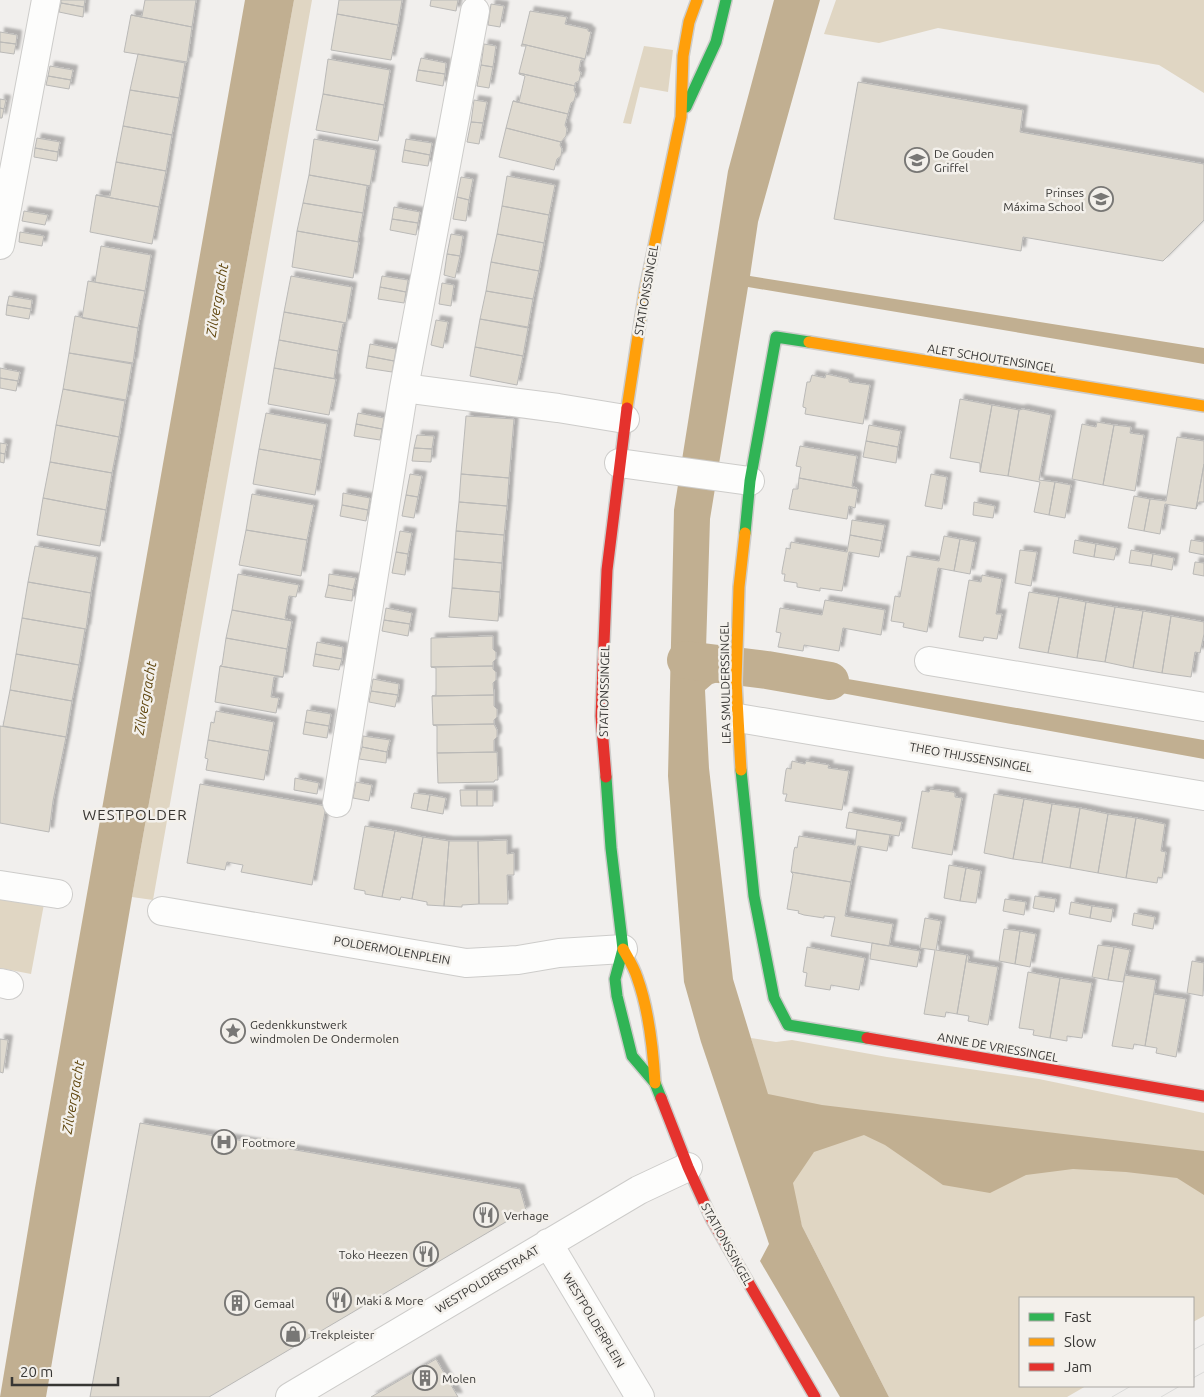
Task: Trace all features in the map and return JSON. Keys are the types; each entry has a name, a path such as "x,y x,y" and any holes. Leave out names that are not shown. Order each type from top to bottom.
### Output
{"street":[{"path":"0,245 46,0"},
{"name":"STATIONSSINGEL","path":"655,1083 654,1045 637,976 623,949 611,848 601,716 608,570 619,463 644,290 681,118 684,56 689,22 698,0"},
{"name":"STATIONSSINGEL","path":"681,118 708,62 720,27 726,0"},
{"path":"337,803 404,388 475,10"},
{"name":"ALET SCHOUTENSINGEL","path":"776,337 1204,406"},
{"name":"LEA SMULDERSSINGEL","path":"776,337 750,481 739,587 736,682 742,794 754,896 774,998 788,1025"},
{"path":"404,388 558,408 625,419"},
{"path":"619,463 750,481"},
{"path":"930,661 1204,707"},
{"name":"THEO THIJSSENSINGEL","path":"738,718 1204,796"},
{"path":"0,885 58,894"},
{"name":"POLDERMOLENPLEIN","path":"162,911 466,963 518,960 559,954 623,949"},
{"name":"STATIONSSINGEL","path":"623,949 615,979 617,996 632,1056 655,1083 688,1167 712,1220 815,1397"},
{"name":"ANNE DE VRIESSINGEL","path":"788,1025 1204,1096"},
{"name":"WESTPOLDERSTRAAT","path":"290,1397 639,1190 688,1167"},
{"name":"WESTPOLDERPLEIN","path":"548,1243 640,1397"}],"shaded area":[{"path":"294,0 312,0 153,900 132,897"},
{"path":"836,0 1204,0 1204,93 1159,65 938,28 879,43 824,34"},
{"path":"644,46 673,50 668,92 640,87 631,124 623,123"},
{"path":"0,896 44,904 31,974 0,968"},
{"path":"751,1038 776,1042 792,1040 887,1057 1039,1079 1204,1113 1204,1316 1194,1321 1194,1297 1019,1297 1019,1387 1084,1387 1067,1397 889,1397 802,1226"}],"water":[{"name":"Zilvergracht","path":"245,0 294,0 132,897 46,1397 0,1397 35,1188"},
{"path":"774,0 820,0 758,222 750,276 1204,348 1204,364 748,287 710,519 706,649 712,654 721,655 721,681 712,684 705,690 709,768 733,979 768,1094 822,1105 1204,1151 1204,1195 1177,1178 1126,1172 1073,1169 1026,1175 990,1193 943,1185 885,1145 864,1135 814,1152 793,1183 802,1226 889,1397 840,1397 760,1261 769,1244 701,1042 684,982 668,776 674,510 728,171"},
{"path":"778,667 1204,740 1204,759 781,682"}],"building":[{"path":"61,0 85,0 84,7 61,3"},
{"path":"145,0 196,0 192,27 131,15 142,16"},
{"path":"339,0 402,0 398,25 337,14"},
{"path":"431,0 458,0 456,11 430,6"},
{"path":"61,3 84,7 83,17 59,12"},
{"path":"491,4 504,6 500,27 488,25"},
{"path":"530,11 567,17 565,24 588,29 591,32 585,59 522,44"},
{"path":"337,14 398,25 391,60 331,50"},
{"path":"131,15 192,27 187,62 124,52"},
{"path":"0,32 17,35 16,44 0,42"},
{"path":"0,42 16,44 14,54 0,52"},
{"path":"484,44 496,46 493,67 481,65"},
{"path":"522,44 585,59 581,60 579,81 575,83 575,86 519,73 526,46 521,46"},
{"path":"138,54 185,63 179,98 130,90"},
{"path":"421,58 446,63 445,74 418,70"},
{"path":"328,59 390,70 384,105 323,94"},
{"path":"481,65 493,67 489,88 477,86"},
{"path":"50,66 73,70 71,80 48,76"},
{"path":"418,70 445,74 443,86 416,81"},
{"path":"519,73 575,86 576,94 568,114 513,101 519,102 525,76"},
{"path":"48,76 71,80 69,89 46,85"},
{"path":"858,82 1023,110 1020,132 1204,164 1204,220 1163,261 1023,237 1021,251 834,219"},
{"path":"130,90 179,98 172,135 123,126"},
{"path":"323,94 384,105 378,141 316,130"},
{"path":"0,99 6,100 4,109 0,108"},
{"path":"474,100 487,102 483,123 471,122"},
{"path":"513,101 568,114 565,125 567,129 566,136 561,142 506,128"},
{"path":"0,108 4,109 2,118 0,118"},
{"path":"471,122 483,123 479,144 467,142"},
{"path":"123,126 172,135 166,171 116,162"},
{"path":"506,128 561,142 561,156 557,159 554,170 499,157"},
{"path":"37,138 60,142 58,152 35,148"},
{"path":"314,139 376,150 370,186 309,175"},
{"path":"406,139 432,143 430,155 404,150"},
{"path":"35,148 58,152 57,161 34,157"},
{"path":"404,150 430,155 428,166 402,162"},
{"path":"116,162 166,171 159,207 96,195 110,196"},
{"path":"309,175 370,186 367,186 363,213 303,203"},
{"path":"507,176 555,185 549,215 502,206"},
{"path":"461,177 473,179 469,200 457,197"},
{"path":"96,195 159,207 152,244 90,232"},
{"path":"457,197 469,200 466,221 453,219"},
{"path":"303,203 363,213 359,242 297,231"},
{"path":"502,206 549,215 544,243 497,234"},
{"path":"394,207 420,212 418,223 392,219"},
{"path":"24,211 48,215 45,225 22,221"},
{"path":"392,219 418,223 416,235 390,230"},
{"path":"297,231 359,242 353,278 292,267"},
{"path":"20,232 44,236 42,246 19,242"},
{"path":"451,234 463,236 460,256 447,254"},
{"path":"497,234 544,243 539,271 491,262"},
{"path":"101,246 151,255 145,291 95,282"},
{"path":"447,254 460,256 455,278 444,275"},
{"path":"491,262 539,271 533,299 486,291"},
{"path":"291,276 352,287 346,323 284,312"},
{"path":"382,276 408,280 406,292 380,287"},
{"path":"88,281 145,291 138,328 82,318"},
{"path":"442,283 454,285 451,306 439,304"},
{"path":"380,287 406,292 404,303 378,299"},
{"path":"486,291 533,299 528,327 480,319"},
{"path":"9,296 32,300 31,309 7,305"},
{"path":"7,305 31,309 29,319 6,315"},
{"path":"284,312 346,323 343,324 338,351 279,340"},
{"path":"75,316 138,328 133,363 69,353"},
{"path":"480,319 528,328 523,356 475,347"},
{"path":"436,320 448,322 443,348 431,345"},
{"path":"279,340 338,351 334,378 336,379 274,368"},
{"path":"370,344 396,349 394,361 368,356"},
{"path":"475,347 523,356 517,385 470,376"},
{"path":"69,353 132,364 126,400 63,389"},
{"path":"368,356 394,361 392,372 366,368"},
{"path":"0,368 20,372 18,381 0,378"},
{"path":"274,368 336,379 329,415 268,404"},
{"path":"826,374 849,379 849,382 870,385 863,424 805,414 806,408 803,405 807,382 810,382 812,375 825,378"},
{"path":"0,378 18,381 16,391 0,388"},
{"path":"63,389 125,401 119,437 56,425"},
{"path":"960,399 992,405 980,472 980,463 950,458"},
{"path":"992,405 1019,410 1008,476 980,472"},
{"path":"1023,409 1051,415 1039,480 1055,482 1049,515 1034,512 1040,482 1008,476 1019,410"},
{"path":"266,413 327,424 321,460 259,449"},
{"path":"358,413 384,418 382,429 356,424"},
{"path":"466,416 514,419 509,478 461,474"},
{"path":"1097,422 1114,425 1103,485 1072,479 1082,424 1096,427"},
{"path":"356,424 382,429 380,440 354,436"},
{"path":"56,425 119,437 112,473 50,462"},
{"path":"869,425 901,431 898,447 866,441"},
{"path":"1114,425 1131,427 1130,433 1144,435 1135,491 1103,485"},
{"path":"417,435 434,436 432,449 414,448"},
{"path":"1177,437 1204,441 1204,464 1196,509 1165,504 1160,534 1144,531 1150,499 1166,501"},
{"path":"866,441 898,447 896,463 863,457"},
{"path":"0,443 7,444 5,454 0,453"},
{"path":"800,446 857,456 852,486 858,489 799,478 801,467 796,466"},
{"path":"414,448 432,449 431,462 412,461"},
{"path":"259,449 321,460 315,495 253,484"},
{"path":"0,453 5,454 4,463 0,462"},
{"path":"50,462 112,473 106,510 43,498"},
{"path":"1204,464 1204,502 1199,502 1196,509"},
{"path":"410,474 422,476 418,497 406,495"},
{"path":"461,474 509,478 507,506 459,502"},
{"path":"931,474 947,477 942,509 925,506"},
{"path":"799,478 858,489 855,508 849,506 847,519 789,509 793,489 798,489"},
{"path":"1055,482 1071,485 1065,518 1049,515"},
{"path":"343,493 370,498 368,510 342,505"},
{"path":"252,494 314,505 307,540 246,530"},
{"path":"406,495 418,497 414,518 402,516"},
{"path":"1134,496 1150,499 1144,531 1128,528"},
{"path":"43,498 106,510 100,546 37,535"},
{"path":"459,502 507,506 504,535 456,531"},
{"path":"974,502 995,506 993,518 973,515"},
{"path":"342,505 368,510 366,521 340,516"},
{"path":"852,520 885,525 882,541 850,535"},
{"path":"246,530 307,540 301,576 239,565"},
{"path":"400,531 412,533 408,554 396,552"},
{"path":"456,531 504,535 502,563 454,559"},
{"path":"850,535 882,541 879,557 849,552 842,591 820,588 820,591 797,587 797,583 784,581 785,574 782,574 782,571 786,548 790,549 791,542 847,552"},
{"path":"944,536 960,539 954,571 938,568 927,632 903,627 904,623 891,621 895,596 900,597 907,556 939,561"},
{"path":"960,539 976,542 970,574 954,571"},
{"path":"1075,540 1096,544 1094,557 1073,553"},
{"path":"1191,540 1204,542 1204,555 1189,552"},
{"path":"1096,544 1117,548 1114,560 1094,557"},
{"path":"35,546 97,557 91,593 28,582"},
{"path":"1020,550 1037,552 1031,586 1015,583"},
{"path":"1131,550 1153,554 1151,566 1129,563"},
{"path":"396,552 408,554 405,575 392,573"},
{"path":"1153,554 1174,558 1172,570 1151,566"},
{"path":"454,559 502,563 500,592 452,588"},
{"path":"1195,562 1204,563 1204,576 1193,574"},
{"path":"238,574 299,585 296,597 289,596 285,618 292,621 232,610"},
{"path":"329,574 356,578 353,590 328,585"},
{"path":"982,575 1002,579 996,614 1002,614 997,639 984,637 983,641 959,637 969,580 981,582"},
{"path":"28,582 91,593 86,629 22,618"},
{"path":"328,585 353,590 352,601 325,597"},
{"path":"452,588 500,592 498,621 449,617"},
{"path":"1029,592 1059,597 1048,653 1019,648"},
{"path":"1059,597 1086,602 1077,658 1048,653"},
{"path":"825,600 885,610 881,635 843,628 839,651 804,645 803,651 778,647 781,633 776,632 780,608 822,615"},
{"path":"1086,602 1115,607 1105,662 1077,658"},
{"path":"1115,607 1143,611 1133,668 1105,662"},
{"path":"386,608 412,613 410,624 384,620"},
{"path":"232,610 292,621 287,649 226,638"},
{"path":"1143,611 1171,616 1162,673 1133,668"},
{"path":"1171,616 1204,622 1204,634 1200,653 1195,652 1191,677 1162,673"},
{"path":"22,618 85,629 79,665 16,654"},
{"path":"384,620 410,624 408,636 382,631"},
{"path":"493,636 493,649 496,652 496,659 493,662 493,666 431,667 431,638"},
{"path":"226,638 287,649 283,677 220,666 222,665"},
{"path":"317,642 343,647 342,659 315,654"},
{"path":"16,654 79,665 72,701 10,690"},
{"path":"315,654 342,659 339,670 313,666"},
{"path":"220,666 283,677 274,677 271,697 279,698 276,713 215,702"},
{"path":"493,666 496,672 496,680 493,683 494,695 432,696 436,695 436,668 431,667"},
{"path":"373,679 399,684 398,695 371,691"},
{"path":"10,690 72,701 66,737 3,726"},
{"path":"371,691 398,695 395,707 369,702"},
{"path":"494,695 497,717 494,720 494,724 433,725 432,696"},
{"path":"307,710 331,714 329,726 305,722"},
{"path":"216,711 274,722 269,751 208,740 211,722 214,723"},
{"path":"305,722 329,726 327,738 303,734"},
{"path":"494,724 497,730 497,737 494,740 494,751 497,752 437,753 437,726 433,725"},
{"path":"0,726 66,737 53,801 49,832 0,823"},
{"path":"363,736 390,740 387,752 362,747"},
{"path":"208,740 269,751 264,780 206,770 208,759 205,758"},
{"path":"362,747 387,752 386,763 359,759"},
{"path":"497,752 498,780 494,782 438,783 437,753"},
{"path":"792,761 805,764 806,761 829,765 828,768 849,771 842,810 785,801 787,794 783,794 783,791 786,770 787,768 791,769"},
{"path":"295,778 319,783 317,794 294,790"},
{"path":"356,782 372,785 369,801 353,798"},
{"path":"200,784 326,806 312,885 241,872 243,865 227,862 225,870 187,863"},
{"path":"930,789 953,792 955,797 962,798 952,855 912,848 922,791 929,792"},
{"path":"460,790 477,790 477,806 461,806"},
{"path":"477,790 493,790 493,806 477,806"},
{"path":"414,793 430,795 427,811 411,808"},
{"path":"994,794 1024,799 1013,859 984,853"},
{"path":"430,795 446,798 443,814 427,811"},
{"path":"1024,799 1052,804 1042,863 1013,859"},
{"path":"1052,804 1080,808 1070,868 1042,863"},
{"path":"1080,808 1108,814 1098,873 1070,868"},
{"path":"849,812 902,822 899,836 846,828"},
{"path":"1108,814 1136,818 1126,878 1098,873"},
{"path":"1136,818 1165,824 1161,851 1166,852 1162,878 1158,877 1157,883 1126,878"},
{"path":"365,826 395,831 382,897 365,894 365,891 354,889"},
{"path":"857,830 890,835 887,851 858,846 851,882 791,872 794,850 795,847 797,848 799,836 855,845"},
{"path":"395,831 423,837 412,899 401,897 400,900 382,897"},
{"path":"423,837 449,841 444,906 427,905 427,902 412,899"},
{"path":"507,840 507,854 514,853 514,875 507,875 508,904 479,904 478,841"},
{"path":"449,841 478,841 479,904 462,905 462,907 444,906"},
{"path":"949,865 966,868 960,901 944,898"},
{"path":"966,868 981,871 976,903 960,901"},
{"path":"791,872 851,882 845,916 893,924 889,946 831,936 835,917 824,916 824,918 804,915 798,913 799,911 787,909 793,874"},
{"path":"1035,896 1056,899 1054,912 1033,908"},
{"path":"1005,899 1026,902 1024,915 1003,911"},
{"path":"1071,902 1092,906 1090,918 1069,914"},
{"path":"1092,906 1113,909 1111,922 1090,918"},
{"path":"1134,913 1155,917 1153,929 1132,925"},
{"path":"925,918 941,921 936,950 967,955 957,1014 946,1012 945,1017 924,1014 935,950 920,948"},
{"path":"1004,929 1020,931 1015,964 999,961"},
{"path":"1020,931 1036,934 1030,967 1015,964"},
{"path":"872,943 920,951 917,967 870,959"},
{"path":"1098,945 1114,947 1108,980 1092,977"},
{"path":"807,947 865,958 859,990 831,985 830,990 805,986 807,973 803,972"},
{"path":"1114,947 1130,950 1123,982 1108,980"},
{"path":"967,955 969,956 968,962 998,967 988,1025 968,1021 969,1016 957,1014"},
{"path":"1192,961 1204,963 1203,996 1187,993"},
{"path":"1028,972 1060,978 1050,1038 1033,1035 1034,1030 1019,1028"},
{"path":"1125,975 1156,980 1145,1046 1134,1044 1133,1049 1112,1046"},
{"path":"1060,978 1092,983 1082,1038 1067,1036 1067,1041 1050,1038"},
{"path":"1154,994 1186,999 1176,1057 1156,1053 1157,1048 1145,1046"},
{"path":"0,1039 8,1040 3,1073 0,1072"},
{"name":"Gemaal","path":"140,1123 520,1189 526,1210 209,1397 90,1397"},
{"name":"Molen","path":"436,1359 458,1397 371,1397"}],"waterway":[{"path":"686,660 767,670 830,681"}],"tram line":[{"path":"1194,1349 1204,1344"},
{"path":"1194,1377 1204,1372"},
{"path":"1112,1397 1129,1387"},
{"path":"1161,1397 1178,1387"}],"traffic: fast":[{"path":"686,107 716,42 726,0"},
{"path":"745,533 750,481 776,337 809,342"},
{"path":"741,770 754,896 774,998 788,1025 867,1038"},
{"path":"606,777 611,848 623,949 615,979 617,996 632,1056 655,1083 661,1098"}],"traffic: slow":[{"path":"627,408 645,290 681,117 683,56 689,22 697,0"},
{"path":"809,342 1204,406"},
{"path":"741,770 736,682 739,587 745,533"},
{"path":"623,949 636,973 645,1002 652,1042 655,1083"}],"traffic: jam":[{"path":"606,777 601,716 607,570 627,408"},
{"path":"867,1038 1204,1096"},
{"path":"661,1098 688,1167 712,1220 815,1397"}],"place":[{"name":"De Gouden Griffel","path":"917,160"},
{"name":"Prinses Máxima School","path":"1101,199"},
{"name":"Gedenkkunstwerk windmolen De Ondermolen","path":"233,1031"},
{"name":"Footmore","path":"224,1142"},
{"name":"Verhage","path":"486,1215"},
{"name":"Toko Heezen","path":"426,1254"},
{"name":"Maki & More","path":"339,1300"},
{"name":"Gemaal","path":"237,1303"},
{"name":"Trekpleister","path":"293,1334"},
{"name":"Molen","path":"425,1378"}],"district":[{"name":"WESTPOLDER","path":"135,814"}]}
